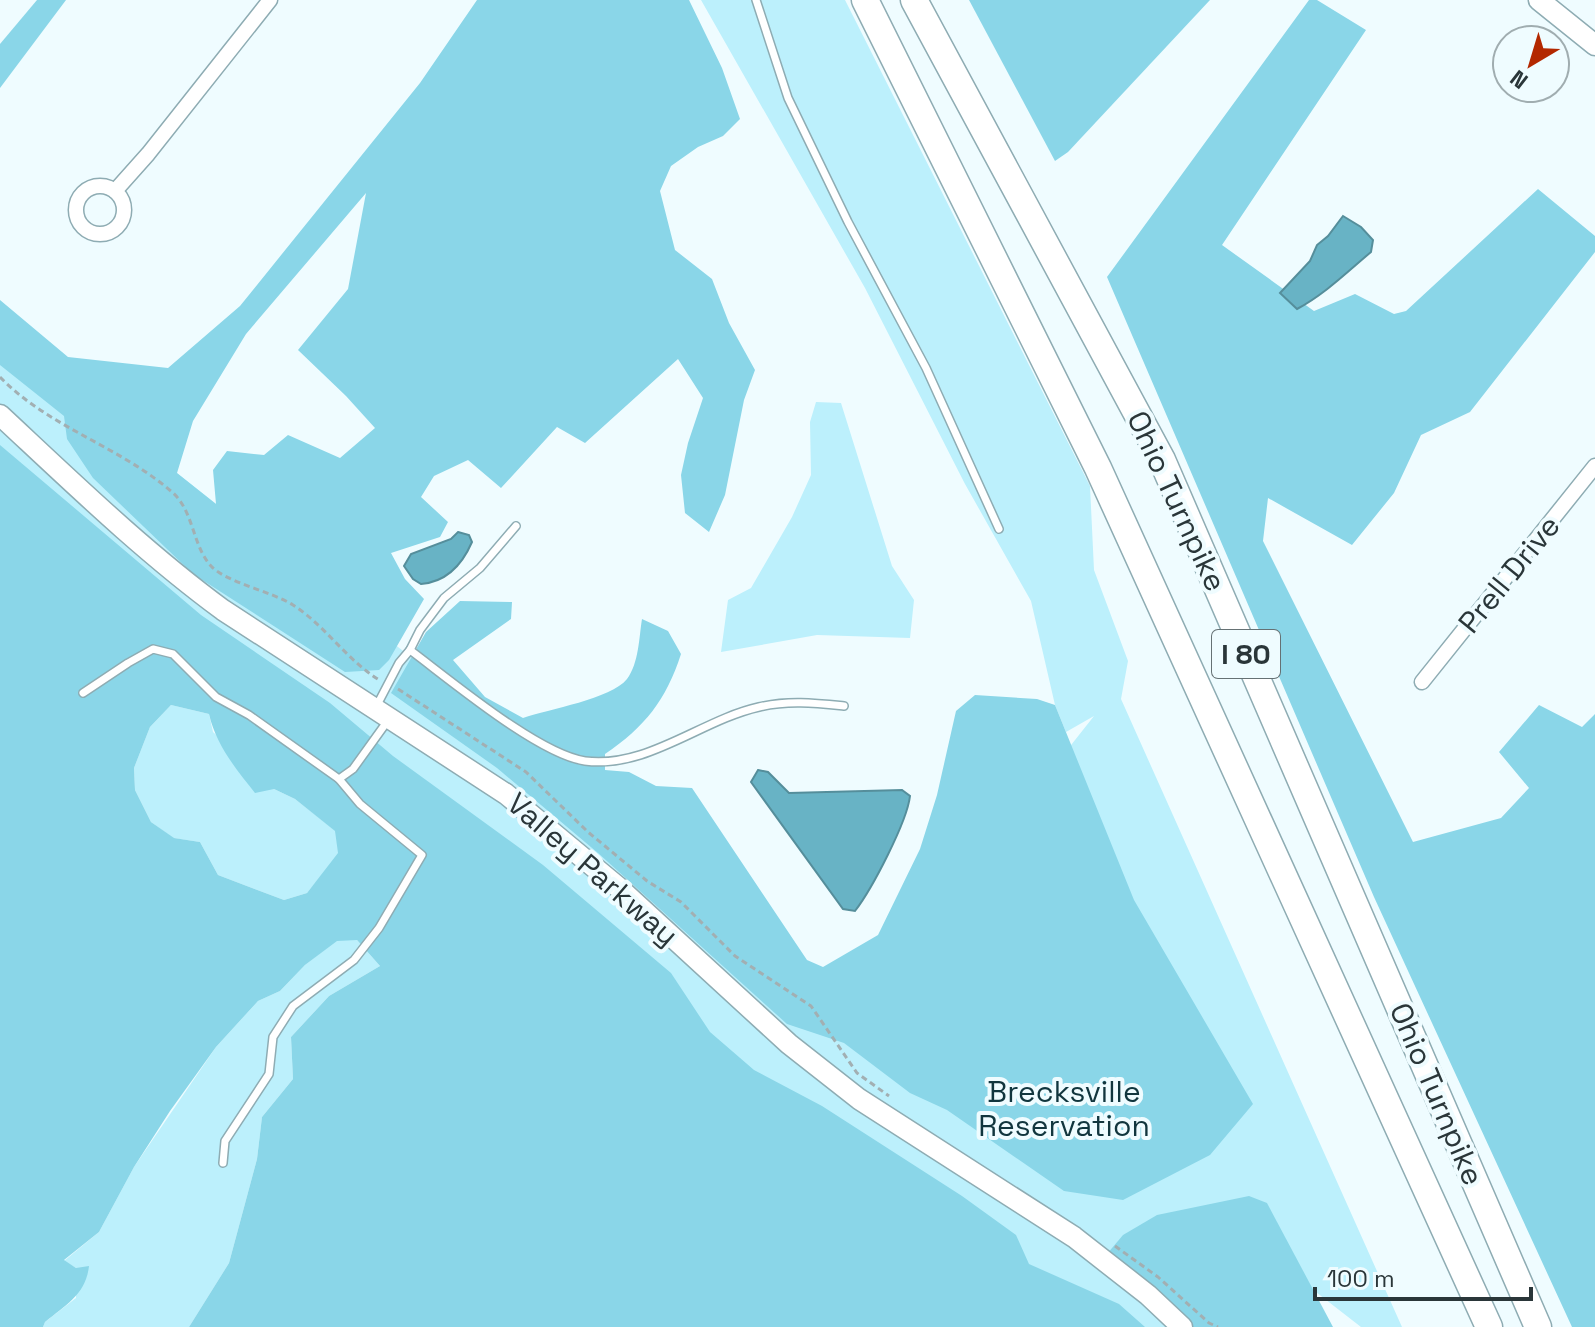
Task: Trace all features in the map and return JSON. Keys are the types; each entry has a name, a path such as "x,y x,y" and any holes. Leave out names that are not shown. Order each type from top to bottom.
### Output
{"highway":[{"name":"Ohio Turnpike","path":"865,0 1098,468 1489,1327"},
{"name":"Ohio Turnpike","path":"914,0 1162,460 1538,1327"}],"street":[{"path":"115,191 270,0"},
{"path":"1539,0 1595,45"},
{"name":"Valley Parkway","path":"0,415 129,535 188,584 506,794 618,887 789,1044 859,1099 1074,1237 1148,1295 1182,1327"},
{"name":"Prell Drive","path":"1422,682 1595,466"}],"lane":[{"path":"756,0 788,98 848,222 926,368 999,529"},
{"path":"339,779 353,769 383,713 389,685 399,663 420,630 444,598 480,568 516,526"},
{"path":"83,693 153,649 173,654 216,697 249,715 339,779 360,804 422,855 379,928 354,960 293,1006 273,1037 269,1074 225,1141 223,1163"},
{"path":"410,650 482,704 544,744 584,761 628,759 757,707 795,701 844,706"}],"path":[{"path":"0,377 27,403 103,446 172,492 184,508 196,541 215,570 295,606 359,666 526,772 588,832 647,881 681,902 735,956 811,1006 857,1073 896,1101"},
{"path":"1106,1239 1158,1277 1209,1323 1218,1327"}],"green space":[{"path":"37,0 66,0 0,88 0,44"},
{"path":"477,0 689,0 722,68 740,119 723,136 698,147 671,166 660,191 675,250 712,279 729,323 755,370 744,400 725,495 709,532 685,513 681,475 703,398 678,359 585,443 557,427 501,488 468,460 434,476 421,497 448,522 440,537 391,553 405,579 424,599 389,660 379,670 345,672 193,574 93,478 67,439 64,416 0,365 0,300 68,357 168,368 240,306 420,83","holes":["366,193 348,289 298,350 375,428 340,458 288,435 264,455 227,451 213,470 216,504 177,473 193,421 246,334"]},
{"name":"Brecksville Reservation","path":"701,0 845,0 1090,486 1094,570 1128,661 1121,699 1402,1327 1361,1327 1303,1282 1267,1327 352,1327 602,975 0,501 0,334 861,1011 1094,716 1066,732 1055,705 1031,601 965,484 865,288"},
{"path":"969,0 1210,0 1068,152 1055,161"},
{"path":"1309,0 1317,0 1366,30 1222,245 1314,311 1355,294 1394,314 1406,311 1538,189 1595,236 1595,252 1470,412 1421,435 1394,493 1352,545 1268,498 1263,541 1413,842 1501,818 1529,788 1499,752 1539,705 1582,727 1595,714 1595,1327 1572,1327 1374,897 1107,277"},
{"path":"816,402 841,403 892,566 914,600 910,638 817,635 721,652 728,600 751,588 792,517 811,475 810,422"},
{"path":"0,445 201,615 330,703 393,756 543,865 671,973 710,1032 754,1070 822,1106 962,1196 1016,1235 1029,1264 1119,1304 1145,1327 189,1327 229,1263 257,1159 262,1117 293,1079 291,1037 329,996 380,966 357,940 337,941 305,965 280,991 258,1001 216,1047 134,1167 99,1232 64,1260 76,1268 89,1266 84,1284 74,1298 43,1327 0,1327","holes":["171,705 209,714 222,746 255,793 274,789 295,799 335,831 338,853 307,893 284,900 218,875 200,842 174,838 151,822 135,790 134,768 150,727"]},
{"path":"460,601 512,602 511,619 453,660 485,697 523,718 594,698 619,686 627,679 634,665 642,619 668,631 681,654 675,670 661,699 643,723 605,754 605,770 629,772 656,786 692,788 807,960 823,967 878,935 920,849 937,795 956,711 975,695 1037,699 1055,705 1134,900 1253,1104 1210,1155 1123,1200 1064,1191 947,1110 910,1093 844,1043 787,1024 598,853 497,768 391,693 426,632"},
{"path":"171,705 209,714 213,732 274,789 295,799 336,831 339,854 307,893 284,900 218,875 200,842 173,838 151,822 135,790 134,768 150,727"},
{"path":"337,940 357,940 380,966 329,996 291,1037 293,1079 262,1117 257,1159 229,1263 189,1327 43,1327 45,1322 76,1298 76,1268 64,1261 99,1232 134,1167 216,1047 258,1001 280,991 305,965"},
{"path":"1249,1196 1267,1203 1333,1327 1189,1327 1107,1254 1123,1235 1157,1215"}],"shaded area":[{"path":"1343,216 1361,227 1373,240 1371,252 1326,290 1297,309 1280,293 1310,261 1317,245"},
{"path":"458,532 469,535 472,542 458,565 430,583 421,584 413,579 404,566 411,554 451,539"},
{"path":"758,770 768,772 789,793 902,790 910,796 903,822 888,855 855,911 843,909 751,782"}]}
